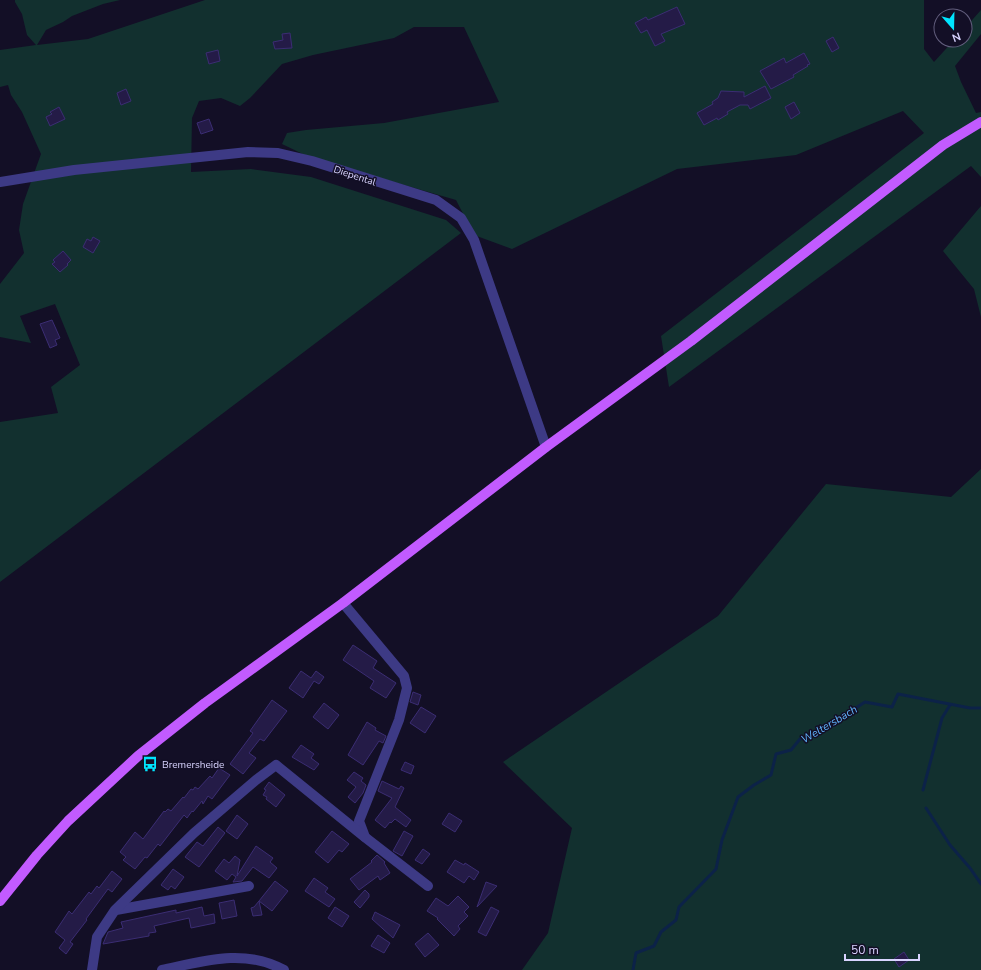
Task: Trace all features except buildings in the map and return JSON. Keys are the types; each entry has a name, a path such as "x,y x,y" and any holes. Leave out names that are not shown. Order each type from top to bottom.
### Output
{"main road":[{"path":"0,901 37,855 68,821 122,769 205,703 344,603 546,447 691,341 943,145 981,122"}],"street":[{"name":"Diepental","path":"0,182 74,170 248,152 278,153 312,161 436,200 461,218 474,240 546,447"},
{"path":"344,603 404,676 407,688 399,720 359,821 366,838"},
{"path":"92,970 97,937 115,910 194,833 256,780 276,765 428,886"},
{"path":"115,910 250,886"},
{"path":"162,970 215,958 246,957 274,964 284,970"}],"green space":[{"path":"15,0 120,0 103,4 72,16 46,30 37,45 88,39 205,0 924,0 924,49 934,62 947,48 970,48 955,66 976,113 981,112 981,177 971,166 669,387 661,336 924,133 903,111 796,155 677,169 512,249 474,235 456,200 311,158 282,144 287,133 384,123 499,102 464,27 414,27 394,38 313,55 282,64 250,98 240,106 221,98 199,101 192,118 191,172 251,169 311,177 446,220 461,233 0,582 0,422 58,413 51,387 80,365 55,304 20,316 31,343 0,337 0,284 24,253 19,230 23,204 41,154 22,112 11,95 8,85 0,87 0,50 36,45 27,35 22,14"},
{"path":"981,10 981,34 973,44 973,19"},
{"path":"981,206 981,317 974,289 943,251"},
{"path":"981,469 981,970 522,970 548,933 572,828 503,762 718,616 826,484 951,497"}],"waterway":[{"name":"Weltersbach","path":"633,970 636,953 654,946 661,932 676,920 679,907 716,869 722,840 738,797 771,775 776,754 791,750 800,739 817,733 865,702 892,707 898,694 970,708 981,708"},
{"path":"923,790 942,718 950,705"},
{"path":"926,808 950,845 970,868 981,884"}],"place":[{"name":"Bremersheide","path":"150,764"}]}
